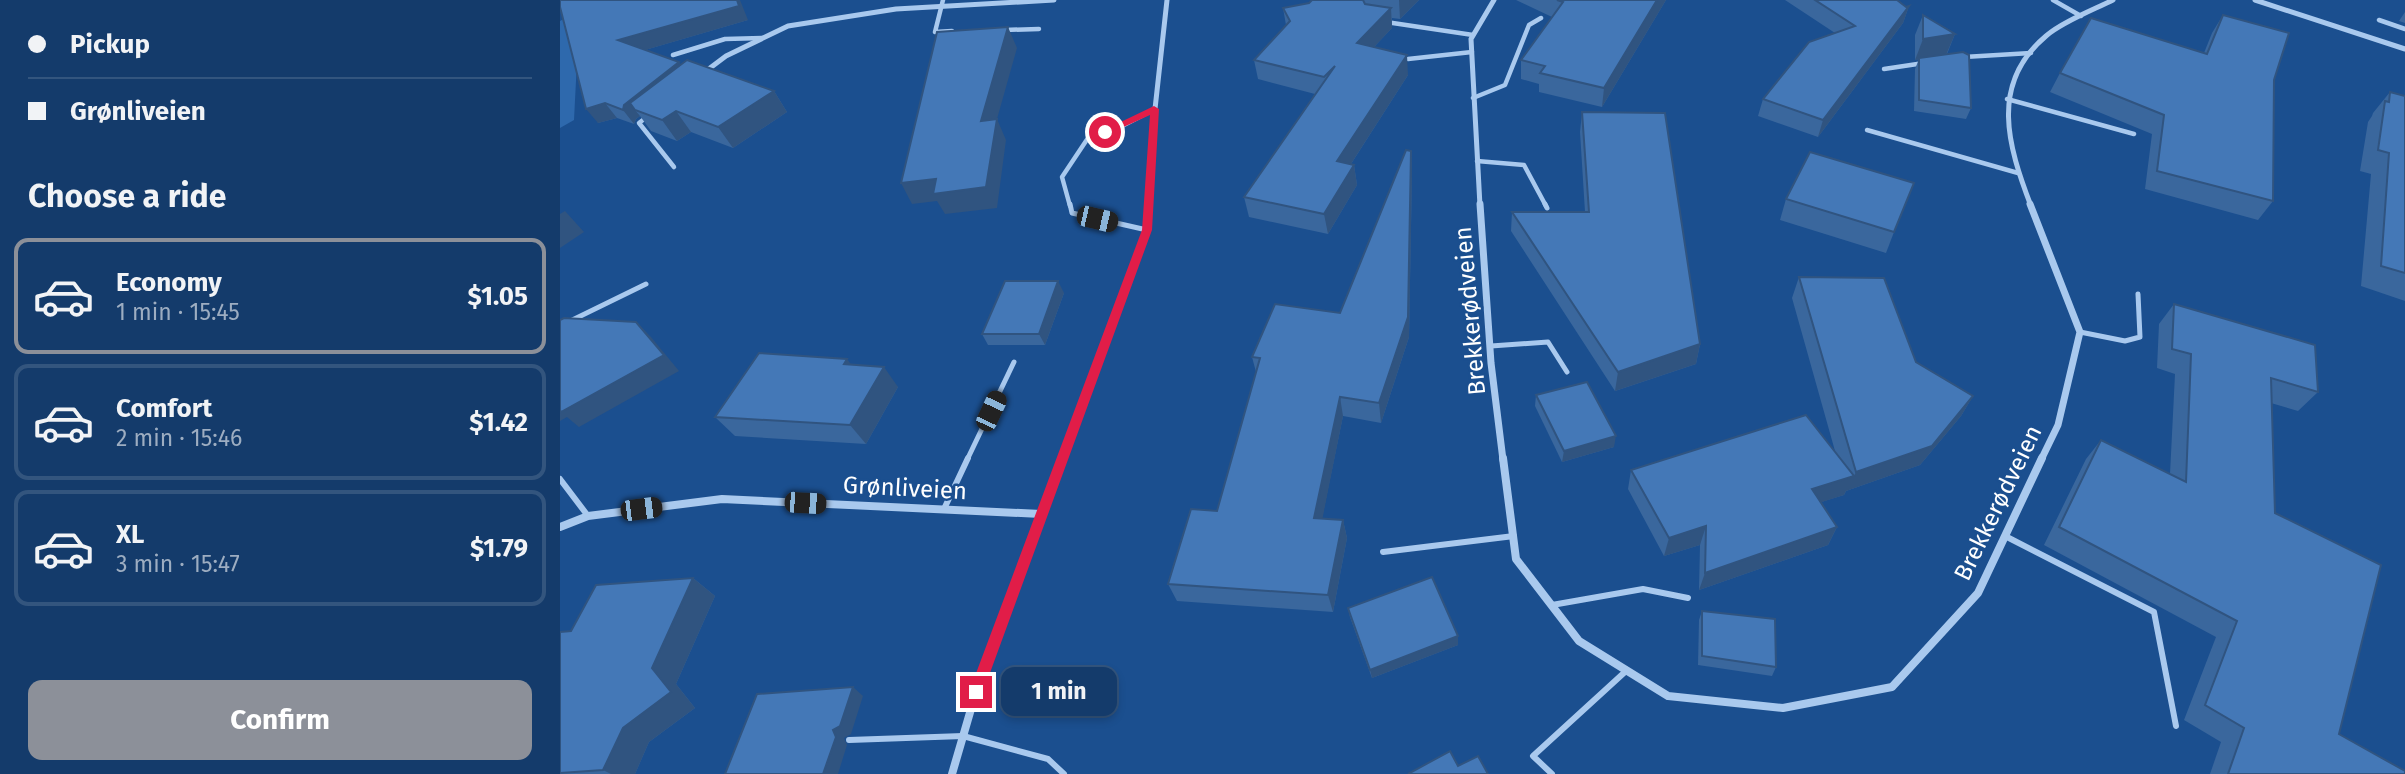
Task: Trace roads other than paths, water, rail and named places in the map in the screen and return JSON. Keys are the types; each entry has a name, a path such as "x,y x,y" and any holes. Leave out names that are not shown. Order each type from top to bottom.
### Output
{"street":[{"path":"694,80 726,56 788,26 942,3 1054,0"},
{"path":"952,774 976,692 1147,230 1154,109 1167,0"},
{"name":"Brekkerødveien","path":"1494,0 1473,35 1472,52 1491,346 1516,559 1579,641 1668,696 1783,708 1892,687 1978,593 2058,425 2080,332"},
{"path":"2080,332 2018,173 2009,136 2007,99 2023,63 2046,36 2113,0"},
{"path":"2255,0 2405,49"},
{"name":"Grønliveien","path":"560,527 587,516 722,499 1041,514"}],"lane":[{"path":"2053,0 2081,16"},
{"path":"942,3 935,32 961,31"},
{"path":"1474,98 1505,85 1529,24 1541,18"},
{"path":"2379,20 2405,29"},
{"path":"1381,21 1473,35"},
{"path":"1000,30 1039,29"},
{"path":"673,55 725,39 765,38"},
{"path":"1408,59 1472,52"},
{"path":"1952,59 2031,53"},
{"path":"1884,69 1925,63"},
{"path":"2007,99 2134,134"},
{"path":"1147,230 1072,213 1062,177 1088,138 1122,126 1154,109"},
{"path":"655,110 639,123 674,166"},
{"path":"1867,131 2018,173"},
{"path":"1477,161 1524,165 1547,208"},
{"path":"560,326 646,284"},
{"path":"2080,332 2125,341 2140,337 2138,294"},
{"path":"1491,346 1548,342 1567,372"},
{"path":"944,509 1014,362"},
{"path":"560,479 587,516"},
{"path":"1383,552 1514,536"},
{"path":"2005,536 2154,612 2176,726"},
{"path":"1552,605 1643,589 1688,598"},
{"path":"1552,774 1533,756 1626,671"},
{"path":"849,740 963,736 1048,759 1064,774"}]}
